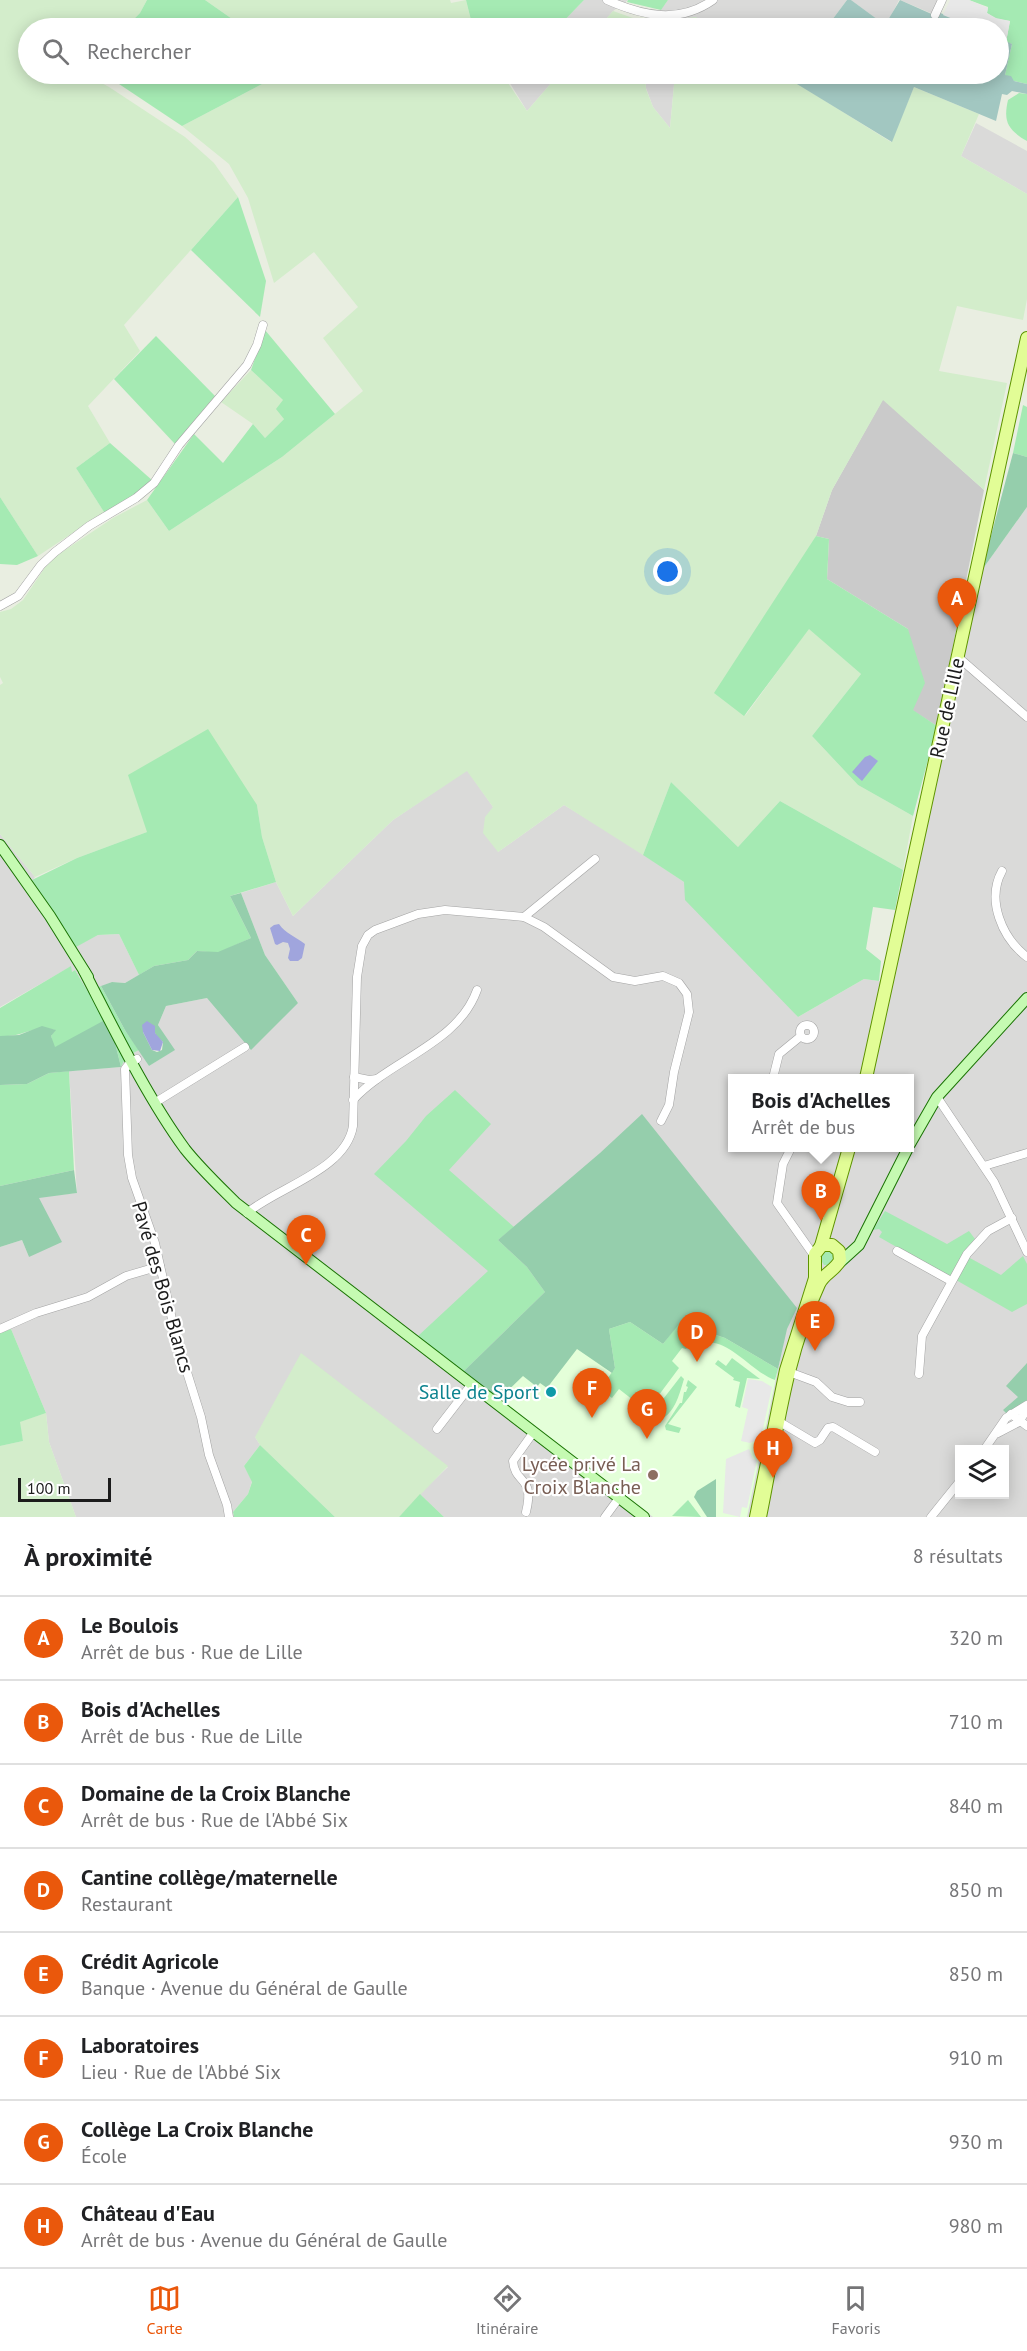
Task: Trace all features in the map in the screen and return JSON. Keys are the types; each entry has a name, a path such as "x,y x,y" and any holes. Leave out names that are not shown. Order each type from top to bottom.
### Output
{"main road":[{"name":"Rue de Lille","path":"867,1074 1027,338"},
{"path":"0,844 50,916 84,971 169,1120 222,1189 247,1213 644,1517"},
{"path":"914,1136 937,1097 1027,998"},
{"path":"835,1267 841,1257 832,1230 849,1152"},
{"path":"758,1517 786,1370 814,1282 818,1253 849,1152"},
{"path":"758,1517 789,1372 806,1316 821,1280 857,1247 905,1152"},
{"path":"818,1253 828,1244 846,1249 853,1244 875,1210"},
{"path":"818,1253 822,1268 835,1267"}],"street":[{"path":"607,0 656,16 675,16 697,9 713,0"},
{"path":"935,15 942,0"},
{"path":"0,606 18,596 41,565 55,552 88,526 136,498 154,483 179,445 247,366 263,326"},
{"path":"958,657 1027,717"},
{"path":"524,917 595,859"},
{"path":"1002,871 996,892 1000,919 1011,942 1027,957"},
{"path":"247,1213 324,1166 344,1148 352,1132 357,969 361,948 370,934 415,915 431,911 453,910 524,917 540,924 613,977 631,981 660,975 679,983 685,990 689,1012 674,1072 669,1105 661,1122"},
{"path":"353,1100 378,1078 427,1046 460,1018 469,1008 477,990"},
{"path":"774,1074 779,1054 801,1036"},
{"path":"158,1101 245,1047"},
{"name":"Pavé des Bois Blancs","path":"135,1060 125,1069 129,1162 133,1183 155,1243 176,1336 229,1517"},
{"path":"354,1077 369,1080 378,1078"},
{"path":"937,1097 984,1166 1027,1252"},
{"path":"789,1152 783,1164 776,1198 778,1208 818,1253"},
{"path":"984,1166 1027,1153"},
{"path":"919,1374 921,1336 951,1281 976,1241 996,1226 1012,1218"},
{"path":"897,1251 951,1281"},
{"path":"0,1329 36,1313 88,1297 126,1276 160,1266"},
{"path":"789,1372 816,1382 832,1397 848,1402 860,1402"},
{"path":"437,1430 471,1385"},
{"path":"987,1445 1011,1414 1027,1407"},
{"path":"1024,1424 1027,1407"},
{"path":"1011,1414 1024,1424"},
{"path":"778,1420 814,1443 820,1440 828,1428 833,1428 875,1452"},
{"path":"996,1434 1024,1424"},
{"path":"526,1512 529,1490 527,1484 515,1471 513,1461 532,1433"},
{"path":"931,1517 955,1487"},
{"path":"605,1517 619,1498"}],"shaded area":[{"path":"0,0 147,0 135,18 18,18 18,84 103,84 185,137 214,163 238,197 124,325 140,351 88,406 110,443 76,468 104,512 38,556 0,497"},
{"path":"205,0 450,0 451,3 466,0 470,18 231,18"},
{"path":"584,0 628,0 607,18 567,18"},
{"path":"668,0 847,0 834,18 654,18"},
{"path":"847,0 851,0 875,18 834,18"},
{"path":"851,0 899,0 890,18 875,18"},
{"path":"900,0 939,0 933,14"},
{"path":"900,0 936,16 938,12 952,18 889,18"},
{"path":"950,0 969,0 988,8 987,13 996,18 950,18 943,15"},
{"path":"613,11 633,18 607,18"},
{"path":"1009,76 1014,81 1027,84 1027,94 1012,91 1007,95 1002,94 996,121 914,87 892,142 797,84 1009,84"},
{"path":"262,84 509,84 527,111 550,84 646,84 653,107 670,128 674,84 798,84 891,142 914,87 979,114 961,156 1027,194 1027,299 1023,320 957,306 939,371 1007,383 984,490 883,400 832,490 745,716 809,628 861,674 812,736 858,785 913,816 903,870 780,801 738,847 671,782 643,855 564,805 498,852 483,833 485,817 493,807 467,771 393,820 293,916 276,882 262,837 257,805 147,832 77,858 35,877 0,834 0,685 3,683 0,677 0,612 11,609 23,600 50,560 113,518 147,500 169,531 282,457 363,391 323,338 358,307 314,252 274,283 248,198 229,164 182,126"},
{"path":"510,84 550,84 527,111"},
{"path":"646,84 674,84 670,128 653,107"},
{"path":"976,123 1027,151 1027,194 961,156"},
{"path":"251,370 283,400 284,419 265,438 253,424 221,402"},
{"path":"883,399 984,490 937,726 912,710 908,629 827,579 829,539 816,536 832,490"},
{"path":"1013,453 1027,457 1027,507 982,570"},
{"path":"1027,507 1027,1517 444,1517 420,1494 448,1467 255,1437 260,1445 244,1466 252,1481 248,1494 233,1512 234,1517 76,1517 49,1442 46,1413 11,1329 0,1333 0,1247 22,1240 29,1257 39,1197 77,1193 69,1071 121,1067 125,1057 139,1050 149,1066 174,1050 158,1025 166,1006 207,998 298,1003 265,955 241,893 276,882 293,916 393,820 467,770 493,807 498,852 564,805 684,882 798,1017 864,979 886,982 982,570"},
{"path":"0,834 35,877 33,880 76,946 98,935 119,934 139,975 125,983 112,982 88,992 75,970 72,972 70,967 0,1007"},
{"path":"241,893 265,955 298,1003 251,1050 207,998 166,1006 158,1025 175,1050 149,1066 126,1032 101,986 112,982 125,983 154,966 188,960 197,951 218,952 251,938 230,896","holes":["154,1030 156,1036 163,1042 162,1050 157,1052 152,1050 143,1032"]},
{"path":"103,1021 115,1043 121,1067 49,1073 27,1084 0,1085 0,1036 19,1035 42,1026 56,1030 51,1036 55,1047"},
{"path":"642,1114 797,1308 787,1329 778,1369 725,1338 680,1323 663,1344 630,1322 609,1329 615,1368 612,1373 577,1349 547,1388 540,1383 537,1387 523,1376 499,1399 463,1372 545,1292 527,1267 498,1240"},
{"path":"74,1170 77,1193 39,1198 62,1242 29,1257 22,1240 0,1247 0,1186"},
{"path":"597,1306 784,1340 747,1517 653,1517 495,1397"},
{"path":"301,1353 448,1466 399,1517 335,1517 260,1445 255,1437"},
{"path":"1027,1363 1027,1402 1007,1414 1003,1410 1018,1397 1006,1386"},
{"path":"748,1379 762,1381 772,1387 761,1438 750,1443 741,1441 748,1409 742,1407"},
{"path":"46,1413 49,1442 76,1517 0,1517 0,1446 23,1441 19,1422"},
{"path":"749,1449 753,1459 757,1460 747,1508 742,1507 740,1517 723,1513 726,1459"},
{"path":"716,1479 716,1517 707,1517 694,1497 697,1491"}],"green space":[{"path":"147,0 205,0 231,18 135,18"},
{"path":"466,0 584,0 567,18 470,18"},
{"path":"628,0 668,0 661,10 627,2"},
{"path":"969,0 1027,0 1027,84 1009,78 1009,57 1012,44 1009,43 1009,18 994,18 987,13 988,7"},
{"path":"119,84 262,84 182,126"},
{"path":"1019,93 1027,94 1027,141 1011,129 1006,114 1008,100"},
{"path":"238,197 266,281 260,317 191,250"},
{"path":"265,330 335,414 282,457 169,531 147,500 194,434 223,463 253,424 265,438 284,419 276,409 283,400 251,370"},
{"path":"156,336 215,396 175,444 114,379"},
{"path":"1023,405 1027,407 1027,457 1013,453"},
{"path":"110,443 153,481 139,494 108,512 104,512 76,468"},
{"path":"0,497 38,556 17,565 0,564"},
{"path":"816,536 829,539 827,579 908,629 925,683 913,710 937,726 913,816 858,785 812,736 861,674 809,629 744,716 714,693"},
{"path":"208,729 257,805 262,837 276,882 230,896 251,938 218,953 197,951 188,960 154,966 139,975 119,934 98,935 76,947 32,880 77,858 147,832 128,775"},
{"path":"671,782 738,847 780,801 903,870 895,910 873,907 866,949 881,961 879,981 864,979 798,1017 685,900 684,882 643,855"},
{"path":"71,966 72,972 75,970 88,992 101,986 126,1032 139,1050 126,1057 121,1067 115,1043 77,1037 54,1048 51,1036 55,1030 47,1029 0,1036 0,1008"},
{"path":"69,1071 74,1170 0,1186 0,1085 27,1084 49,1073"},
{"path":"455,1090 491,1124 449,1170 514,1227 498,1240 527,1267 545,1292 463,1372 418,1336 488,1271 374,1174 426,1116"},
{"path":"885,1211 947,1244 969,1231 975,1239 951,1278 879,1237 882,1232 879,1229 873,1230"},
{"path":"826,1249 837,1255 832,1265 824,1265 819,1257"},
{"path":"1023,1256 1027,1264 1027,1304 1012,1312 956,1280 968,1257 1001,1275"},
{"path":"630,1322 663,1344 679,1323 725,1338 778,1369 775,1380 725,1347 715,1343 705,1343 695,1348 690,1345 686,1349 682,1348 672,1361 679,1368 647,1411 619,1389 612,1398 600,1389 615,1368 609,1329"},
{"path":"11,1329 46,1413 20,1422 23,1441 0,1446 0,1333"},
{"path":"732,1358 760,1379 747,1378 740,1408 735,1406 740,1382 733,1380 734,1378 715,1364 718,1360 726,1366"},
{"path":"681,1376 684,1379 675,1404 668,1414 657,1421 650,1416"},
{"path":"688,1380 697,1387 668,1424 681,1428 679,1433 666,1430 665,1426 682,1403"},
{"path":"260,1445 335,1517 234,1517 233,1512 248,1494 252,1482 244,1466"},
{"path":"420,1494 444,1517 399,1517"},
{"path":"688,1500 701,1517 672,1516"}],"water":[{"path":"870,755 878,761 862,781 852,772 865,757"},
{"path":"279,924 305,944 302,958 298,961 290,961 288,958 290,949 288,943 275,944 270,928"},
{"path":"147,1021 155,1026 155,1033 163,1042 160,1051 152,1050 143,1032 142,1025"}],"place":[{"name":"Le Boulois","path":"957,628"},
{"name":"Bois d'Achelles","path":"821,1221"},
{"name":"Domaine de la Croix Blanche","path":"306,1265"},
{"name":"Crédit Agricole","path":"815,1351"},
{"name":"Cantine collège/maternelle","path":"697,1362"},
{"name":"Salle de Sport","path":"551,1392"},
{"name":"Laboratoires","path":"592,1418"},
{"name":"Collège La Croix Blanche","path":"647,1439"},
{"name":"Lycée privé La Croix Blanche","path":"653,1475"},
{"name":"Château d'Eau","path":"773,1478"}]}
